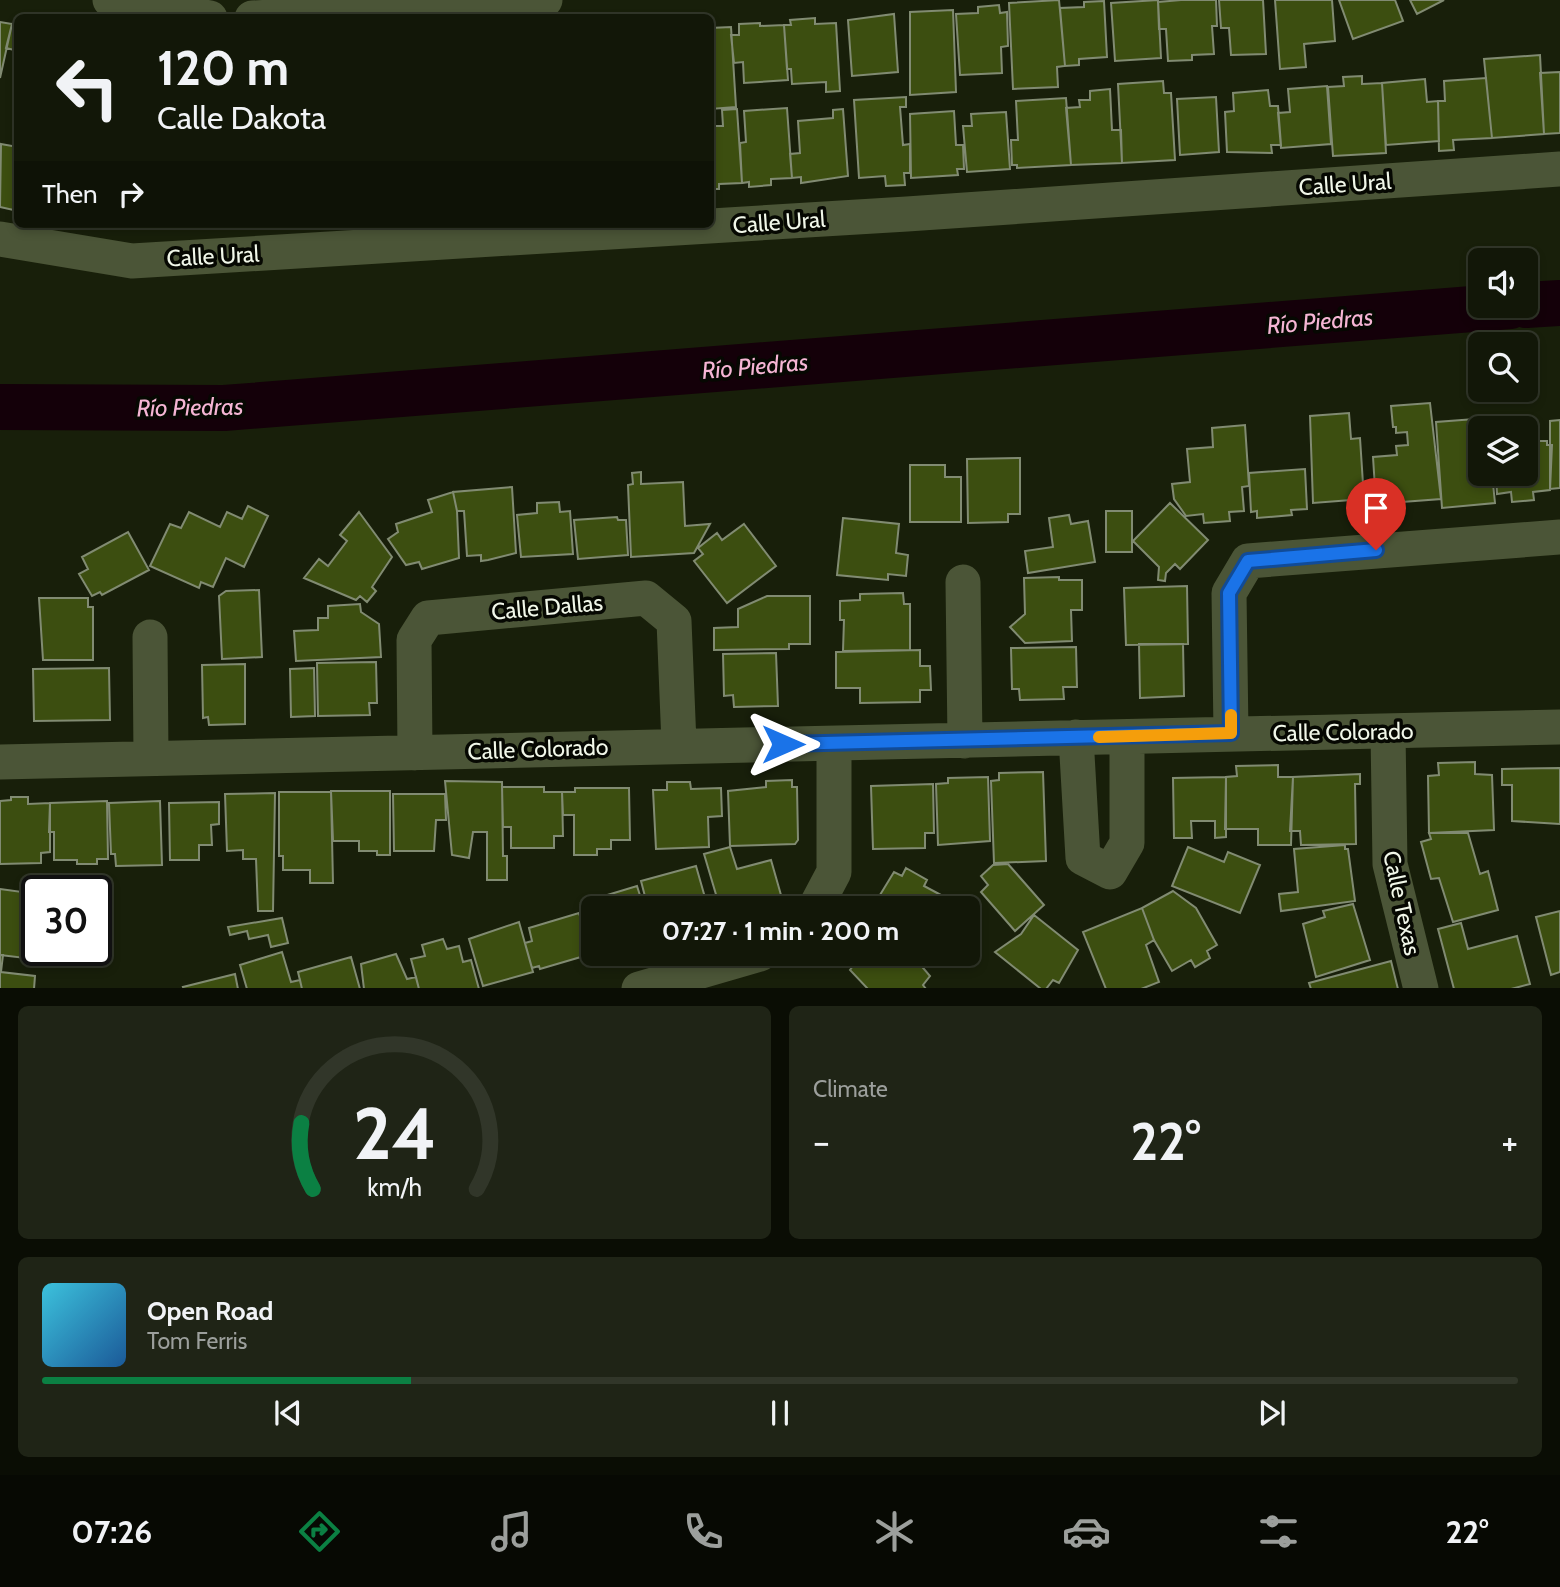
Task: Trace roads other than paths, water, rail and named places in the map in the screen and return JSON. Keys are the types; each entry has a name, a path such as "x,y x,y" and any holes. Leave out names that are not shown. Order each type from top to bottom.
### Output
{"street":[{"path":"110,0 188,14"},
{"path":"315,14 545,0"},
{"name":"Calle Ural","path":"714,217 1560,169"},
{"name":"Calle Ural","path":"0,239 132,261 394,235 518,228"},
{"path":"1231,733 1229,593 1248,561 1560,537"},
{"path":"963,582 965,741"},
{"name":"Calle Dallas","path":"415,752 414,640 428,618 646,598 674,621 679,744"},
{"path":"150,637 151,758"},
{"name":"Calle Colorado","path":"0,762 679,744 834,745 1231,733 1560,727"},
{"name":"Calle Texas","path":"1388,732 1390,864 1421,988"},
{"path":"1076,737 1083,858 1110,872 1127,843 1127,737"},
{"path":"821,896 834,872 834,745"},
{"path":"642,988 719,966"}],"waterway":[{"name":"Río Piedras","path":"1538,304 1560,303"},
{"name":"Río Piedras","path":"0,407 224,408 1468,309"}]}
